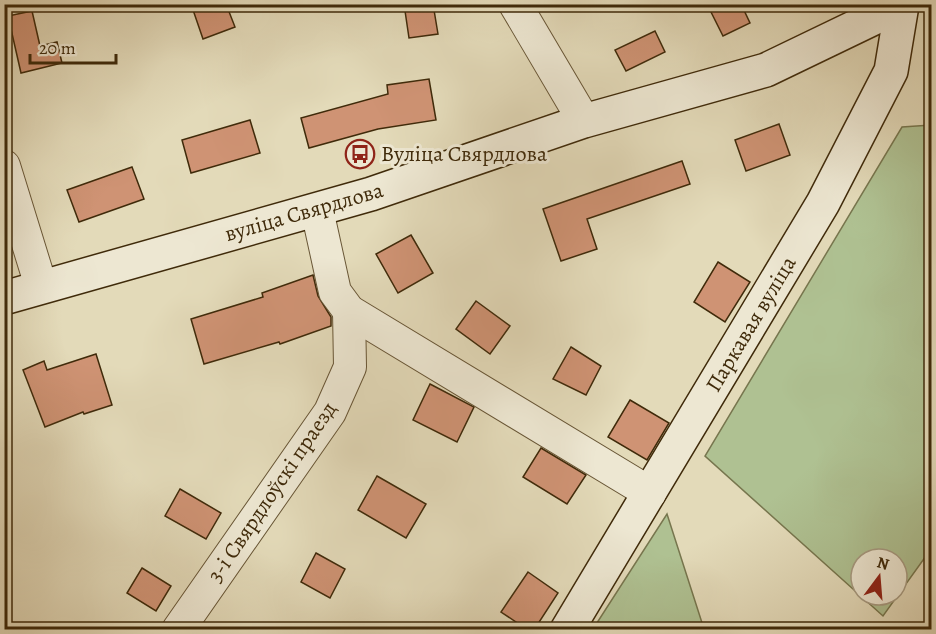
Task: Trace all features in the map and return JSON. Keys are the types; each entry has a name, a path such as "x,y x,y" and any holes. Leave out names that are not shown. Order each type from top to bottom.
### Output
{"street":[{"path":"515,4 584,121"},
{"name":"вуліца Свярдлова","path":"4,298 317,210 584,121 766,70 903,5"},
{"name":"Паркавая вуліца","path":"567,630 650,494 839,172 891,70 903,5"},
{"path":"4,166 41,286"},
{"path":"317,210 335,292 349,311 650,494"},
{"name":"3-і Свярдлоўскі праезд","path":"178,630 330,412 350,367 349,311"}],"green space":[{"path":"931,125 931,549 909,580 909,547 849,547 849,585 705,456 902,127"},
{"path":"667,514 704,629 593,629"},
{"path":"873,607 889,607 883,616"}],"building":[{"path":"191,4 226,4 235,27 203,39"},
{"path":"404,4 433,4 438,34 409,38"},
{"path":"707,4 741,4 750,23 723,36"},
{"path":"32,11 40,46 57,42 62,63 21,73 8,16"},
{"path":"655,31 665,52 626,71 615,50"},
{"path":"429,79 436,120 378,129 309,148 301,118 388,94 387,85"},
{"path":"250,120 260,153 191,173 182,140"},
{"path":"779,124 790,155 746,171 735,140"},
{"path":"682,161 690,184 587,219 597,249 561,261 543,209"},
{"path":"132,167 144,199 79,222 67,190"},
{"path":"411,235 433,273 398,293 376,254"},
{"path":"718,262 750,282 725,322 694,302"},
{"path":"313,275 318,296 331,317 331,326 280,344 279,342 204,364 191,319 263,297 262,293"},
{"path":"476,301 510,326 490,354 456,329"},
{"path":"571,347 601,366 586,395 553,379"},
{"path":"96,354 112,405 84,414 83,412 45,427 23,370 44,361 47,370"},
{"path":"430,384 474,407 457,442 413,420"},
{"path":"630,400 669,423 647,460 608,437"},
{"path":"541,448 586,475 567,504 523,477"},
{"path":"377,476 426,504 406,538 358,510"},
{"path":"180,489 221,513 206,539 165,516"},
{"path":"316,553 345,569 330,598 301,582"},
{"path":"142,568 171,586 156,611 127,593"},
{"path":"528,572 558,593 534,630 528,630 501,612"}],"place":[{"name":"Вуліца Свярдлова","path":"360,154"}]}
